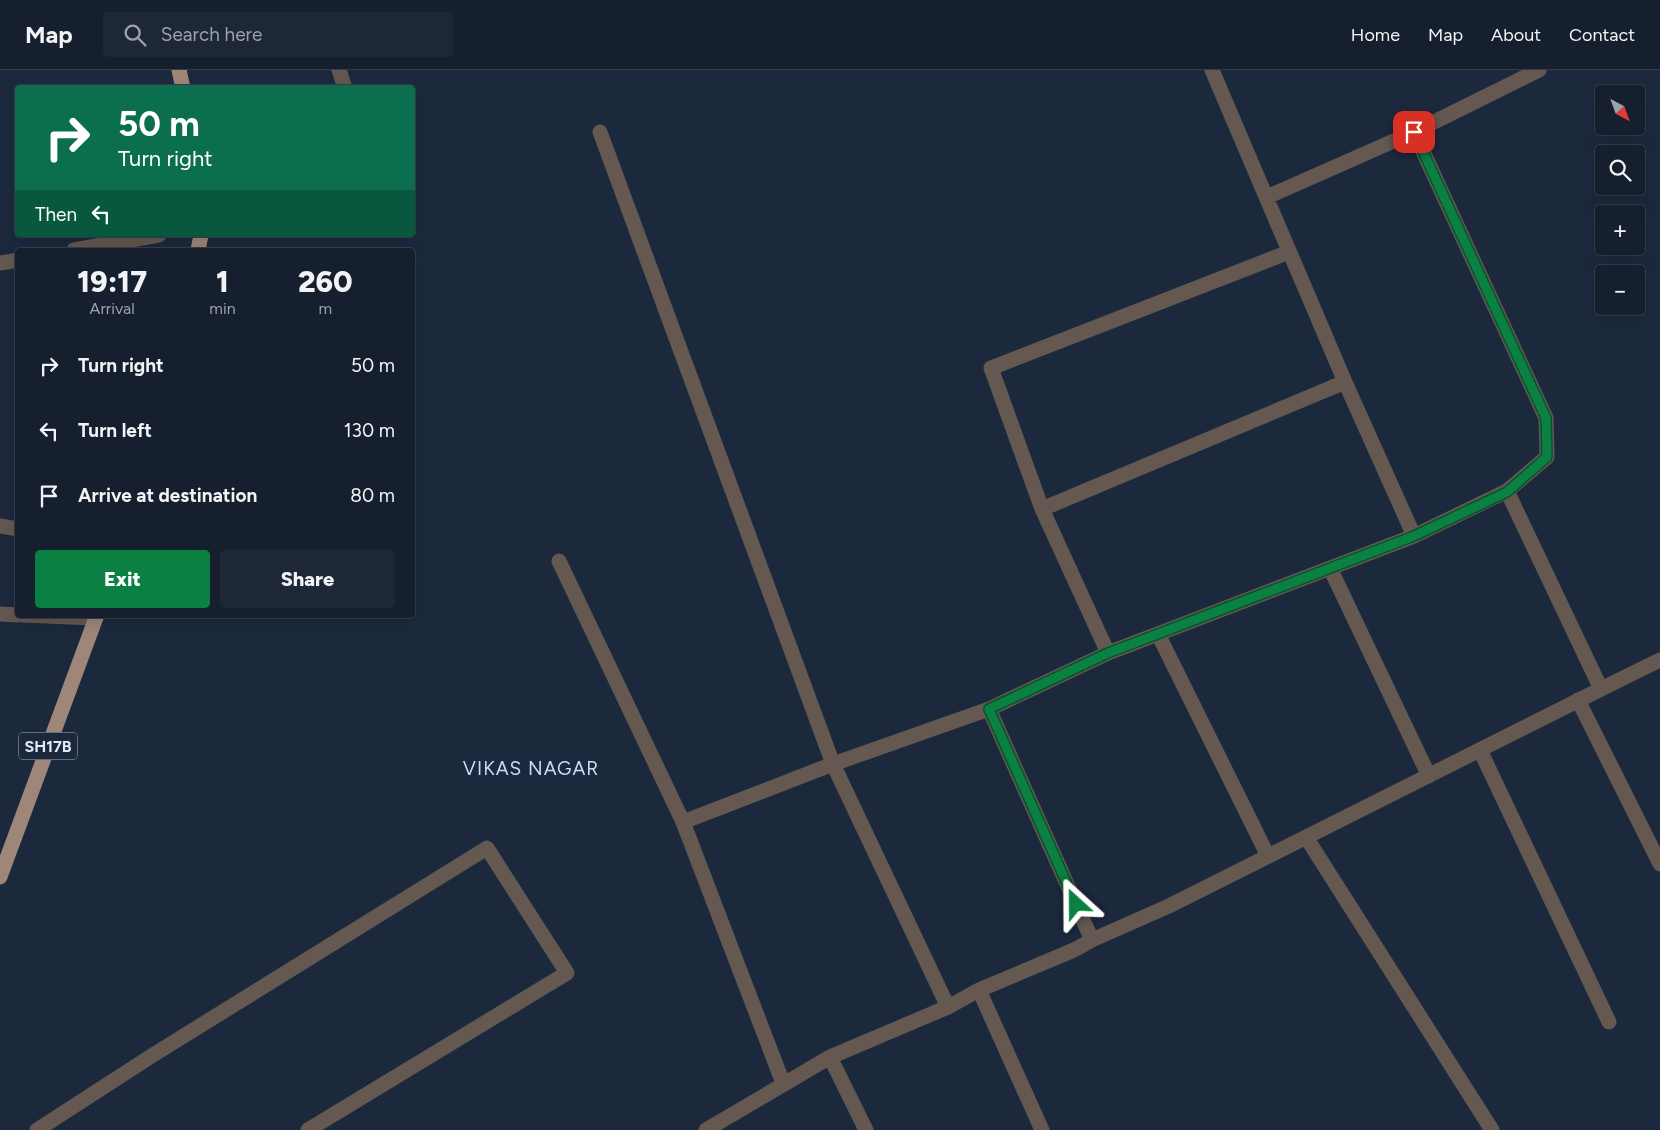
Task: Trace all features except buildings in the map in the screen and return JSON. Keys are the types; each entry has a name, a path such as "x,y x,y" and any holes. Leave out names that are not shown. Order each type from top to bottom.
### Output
{"main road":[{"path":"179,70 182,85"},
{"name":"SH17B","path":"0,877 96,618"}],"street":[{"path":"339,70 344,85"},
{"path":"1212,70 1345,382 1414,536"},
{"path":"1267,197 1414,132 1538,70"},
{"path":"600,132 833,764 948,1007"},
{"path":"683,822 833,764 989,709 1108,653 1414,536 1507,492 1547,457 1546,418 1414,132"},
{"path":"85,248 148,237"},
{"path":"1108,653 1042,509 991,368 1289,252"},
{"path":"0,263 15,260"},
{"path":"1042,509 1345,382"},
{"path":"1507,492 1602,689"},
{"path":"0,526 15,528"},
{"path":"559,562 683,822 784,1083"},
{"path":"1330,568 1429,776"},
{"path":"0,614 15,615"},
{"path":"1158,634 1268,856"},
{"path":"706,1130 830,1057 948,1007 979,990 1074,950 1092,940 1169,906 1660,660"},
{"path":"1578,700 1660,864"},
{"path":"989,709 1092,940"},
{"path":"1480,750 1609,1022"},
{"path":"1306,836 1492,1130"},
{"path":"37,1130 153,1055 487,848 567,973 308,1130"},
{"path":"979,990 1042,1130"},
{"path":"830,1057 866,1130"}],"district":[{"name":"VIKAS NAGAR","path":"531,768"}],"route":[{"path":"1076,904 989,709 1108,653 1414,536 1507,492 1547,457 1546,418 1414,132"}]}
